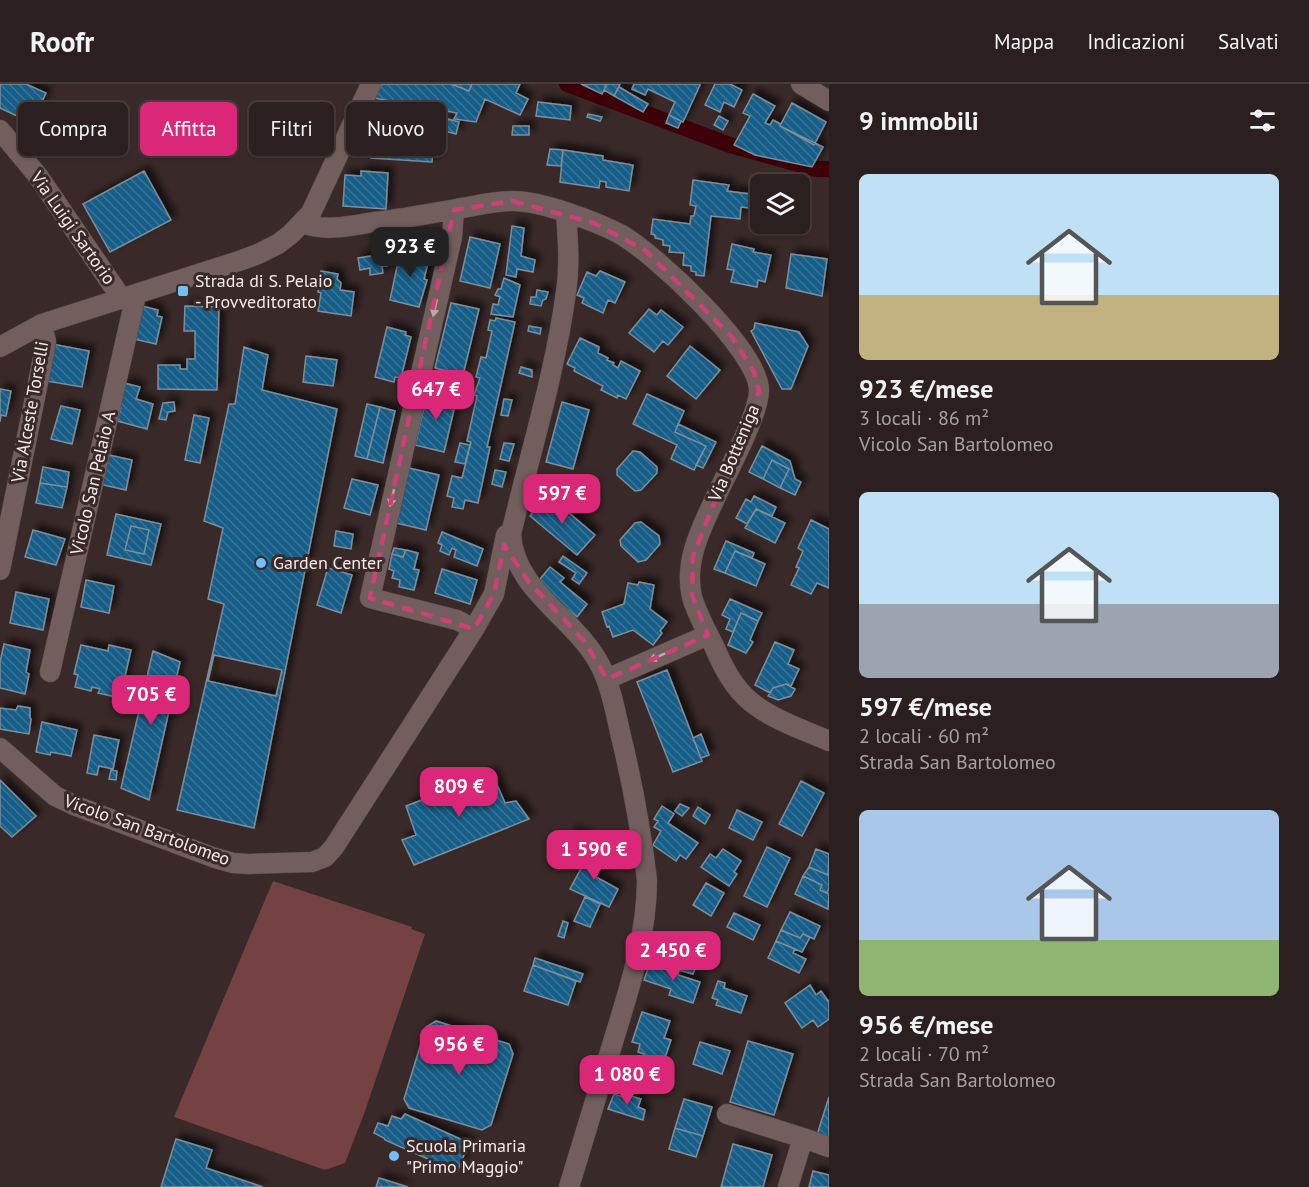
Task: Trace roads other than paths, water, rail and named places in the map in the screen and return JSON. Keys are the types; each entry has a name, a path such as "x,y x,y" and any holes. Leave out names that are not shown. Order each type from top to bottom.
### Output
{"street":[{"path":"0,346 42,324 258,255 278,244 302,223 317,201 371,84"},
{"path":"801,84 829,101"},
{"name":"Via Luigi Sartorio","path":"0,130 38,176 129,297"},
{"name":"Via Botteniga","path":"302,223 314,228 332,228 512,201 537,204 619,233 657,261 732,337 747,358 758,382 759,391 741,444 701,530 690,576 692,595 708,635 731,681 750,702 829,741"},
{"path":"454,210 452,237 370,598 457,620 474,629"},
{"path":"566,214 568,255 566,290 536,435 511,534 512,543 521,570 549,605 585,642 607,679 629,769 643,849 647,897 630,986 569,1187"},
{"name":"Vicolo San Pelaio A","path":"50,672 129,297"},
{"name":"Via Alceste Torselli","path":"0,570 46,342 42,324"},
{"name":"Vicolo San Bartolomeo","path":"0,748 55,796 214,858 249,864 312,862 325,857 334,848 494,594 507,528 514,521"},
{"path":"607,679 708,635"},
{"path":"728,1114 829,1147"},
{"path":"788,1187 803,1138"}],"waterway":[{"path":"567,84 730,145 817,169 829,169"}],"place":[{"name":"Strada di S. Pelaio - Provveditorato","path":"183,291"},
{"name":"Garden Center","path":"261,563"},
{"name":"Scuola Primaria \"Primo Maggio\"","path":"394,1156"}]}
